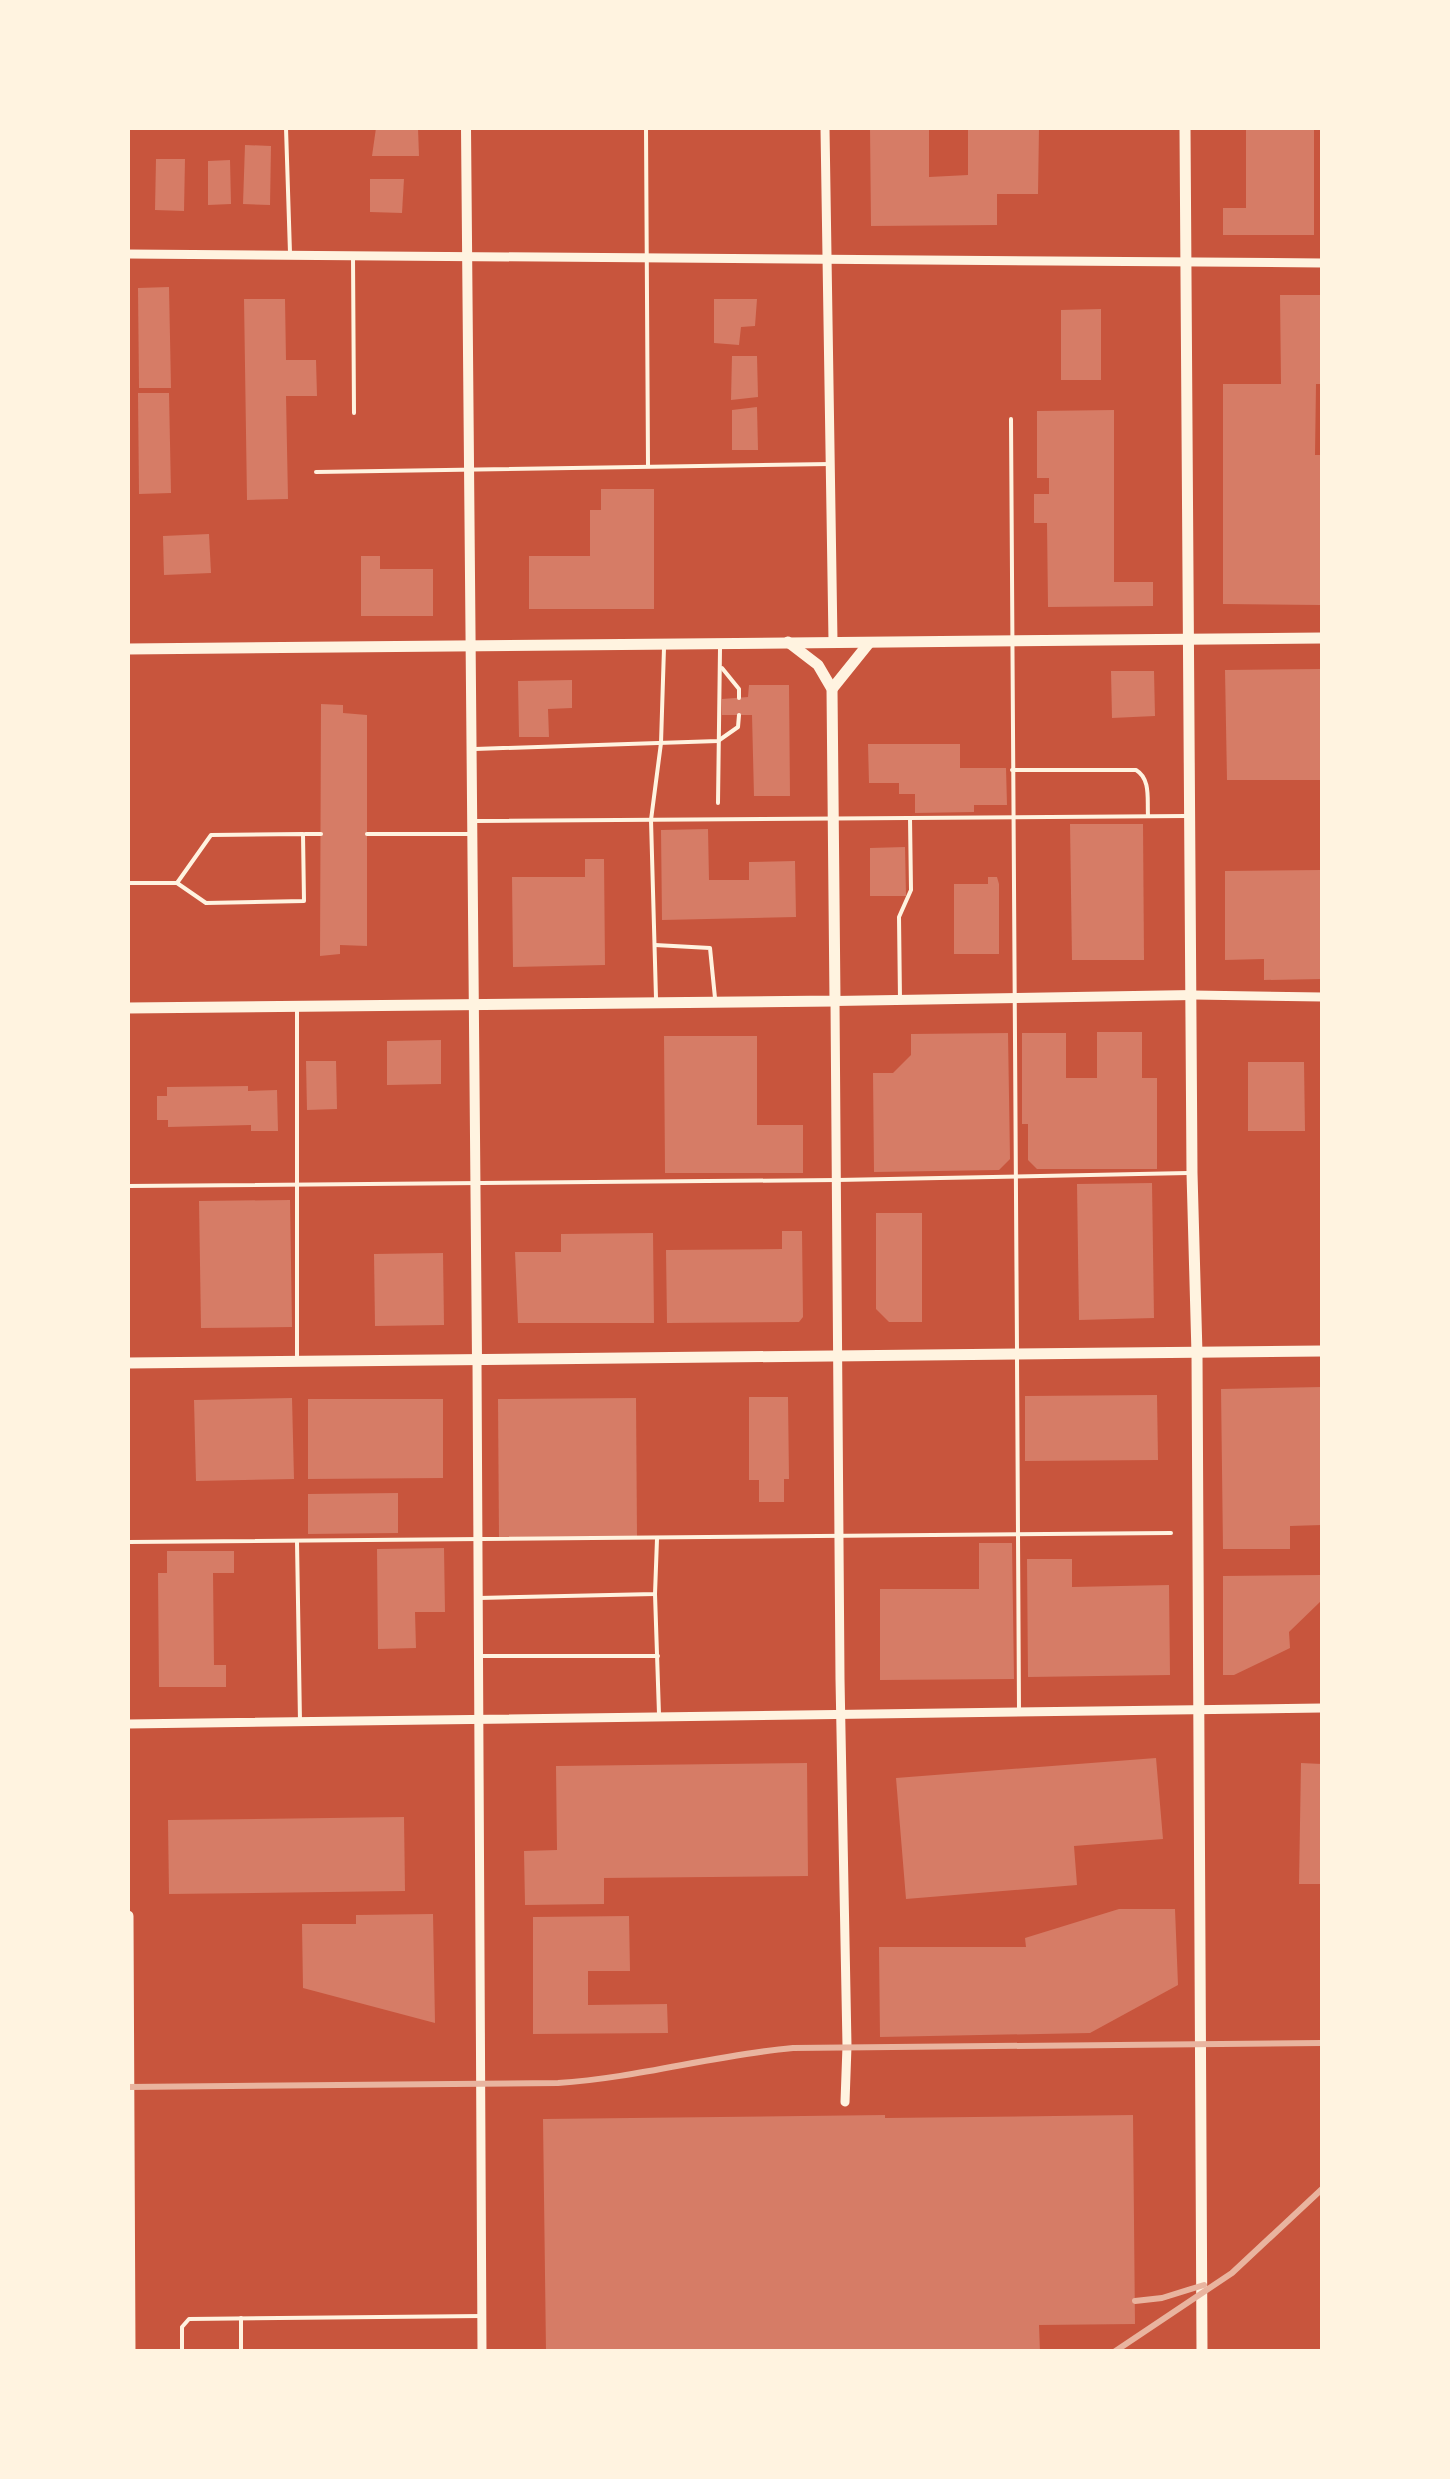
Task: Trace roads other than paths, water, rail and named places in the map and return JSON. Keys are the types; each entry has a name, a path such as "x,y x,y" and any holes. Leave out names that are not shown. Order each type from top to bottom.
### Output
{"main road":[{"path":"1185,128 1202,2352"},
{"path":"128,649 1322,638"},
{"path":"128,1008 836,1001 832,689 818,665 788,642"},
{"path":"832,689 868,643"},
{"path":"128,1363 1322,1352"},
{"path":"128,1916 130,2352"}],"street":[{"path":"466,128 476,1004 482,2352"},
{"path":"825,128 832,641"},
{"path":"128,254 1322,263"},
{"path":"845,2102 836,1001 1193,995 1322,997"},
{"path":"128,1724 1322,1708"}],"lane":[{"path":"286,128 290,255"},
{"path":"646,128 648,465"},
{"path":"353,256 354,412"},
{"path":"1010,420 1019,1714"},
{"path":"316,472 830,464"},
{"path":"656,1001 651,820 661,743 664,644"},
{"path":"718,803 720,644"},
{"path":"720,666 739,688 739,698"},
{"path":"471,749 718,741 738,727 739,715"},
{"path":"1012,770 1136,770 1144,774 1147,785 1148,816"},
{"path":"368,834 651,820 1191,816"},
{"path":"900,1000 900,917 912,890 910,818"},
{"path":"128,883 178,883 206,902 304,901 303,834"},
{"path":"178,883 210,836 321,834"},
{"path":"656,945 710,948 716,1000"},
{"path":"297,1006 297,1361"},
{"path":"128,1186 1192,1173"},
{"path":"128,1542 1171,1533"},
{"path":"657,1538 659,1718"},
{"path":"296,1542 300,1722"},
{"path":"480,1598 655,1594"},
{"path":"480,1656 658,1656"},
{"path":"182,2352 184,2321 482,2316"},
{"path":"241,2318 241,2352"}],"railway":[{"path":"128,2087 558,2083 793,2048 1322,2043"},
{"path":"1114,2352 1232,2273 1322,2189"},
{"path":"1135,2301 1162,2298 1204,2285"}]}
